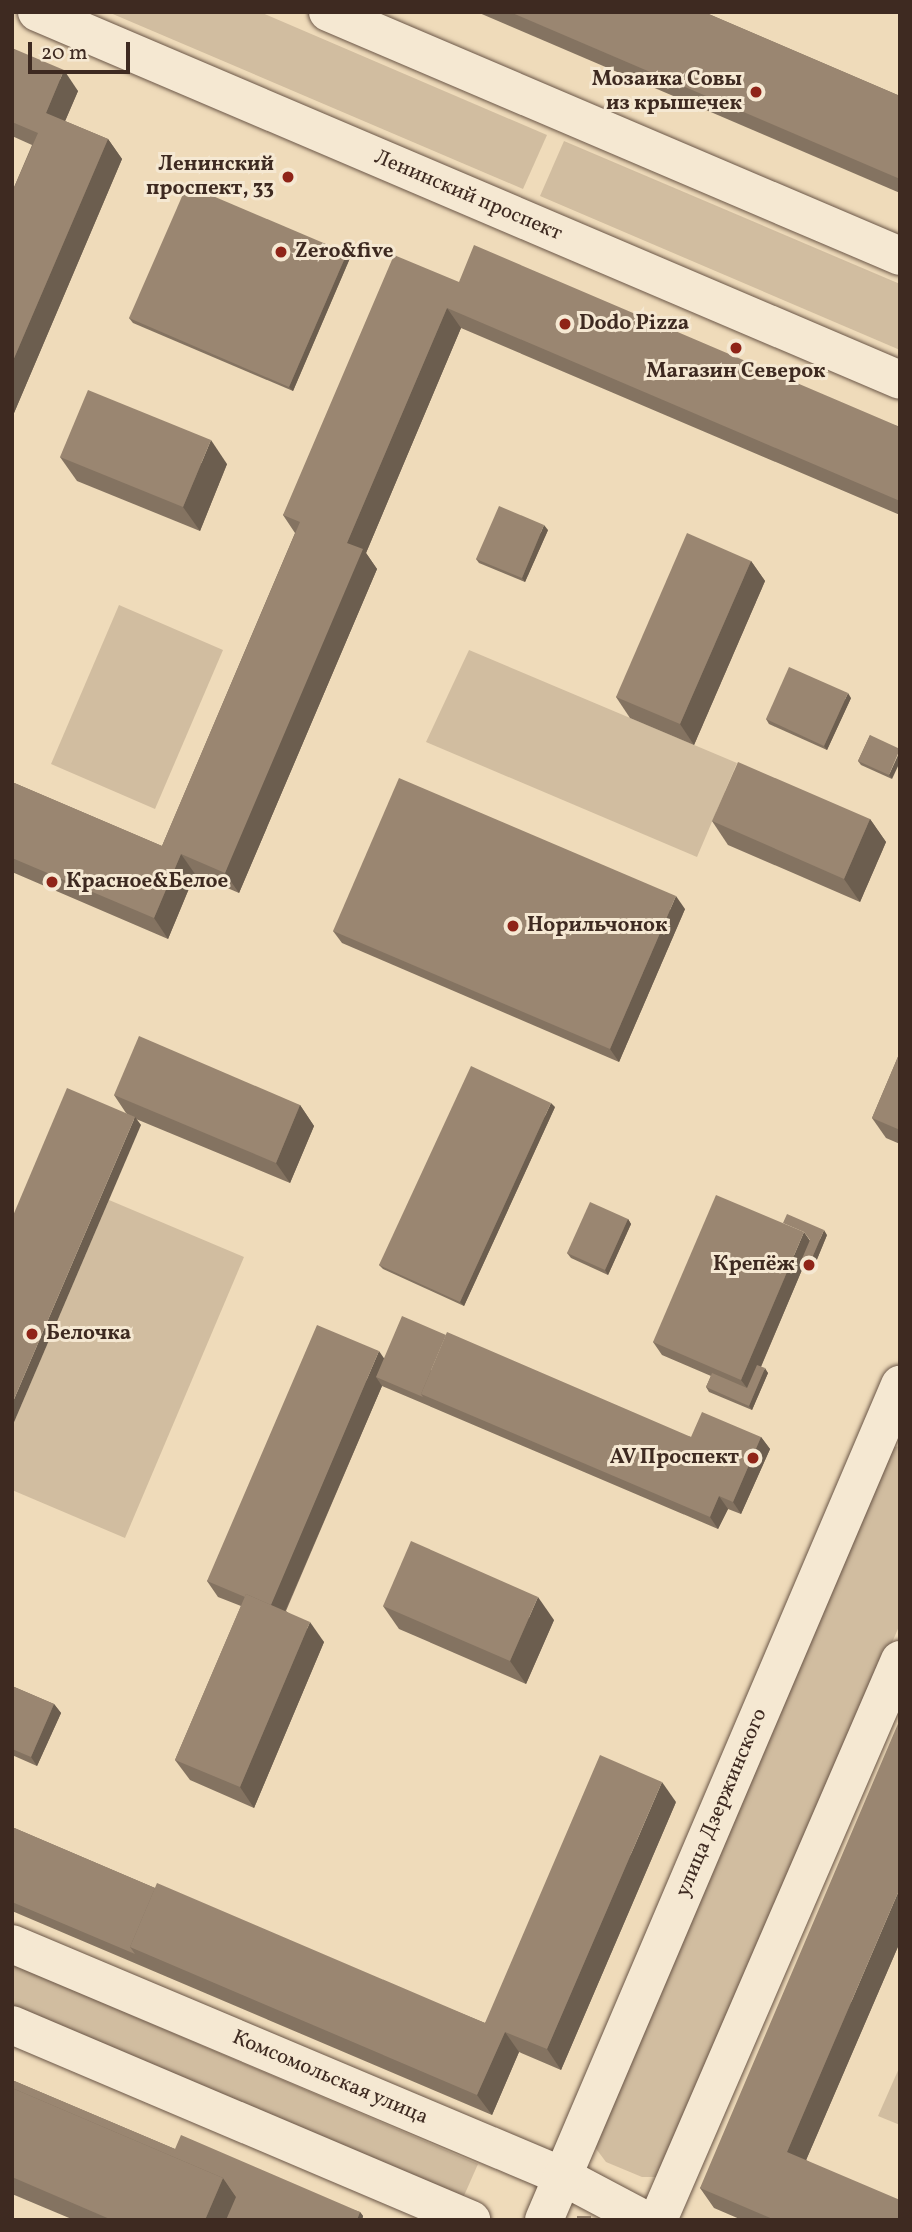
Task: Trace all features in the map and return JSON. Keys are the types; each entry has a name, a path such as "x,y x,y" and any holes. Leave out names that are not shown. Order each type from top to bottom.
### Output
{"street":[{"name":"Ленинский проспект","path":"37,12 900,380"},
{"path":"328,12 900,256"},
{"name":"улица Дзержинского","path":"544,2220 898,1392"},
{"path":"658,2220 900,1660"},
{"name":"Комсомольская улица","path":"12,1944 562,2176 645,2220"},
{"path":"12,2025 471,2220"}],"shaded area":[{"path":"108,12 260,12 547,135 523,189"},
{"path":"564,141 900,284 900,350 540,196"},
{"path":"119,605 223,650 155,809 51,764"},
{"path":"469,650 737,763 697,857 426,742"},
{"path":"109,1200 244,1257 125,1538 12,1490 12,1427"},
{"path":"900,1446 900,1624 669,2164 659,2177 642,2177 606,2162 594,2146 894,1447"},
{"path":"12,1964 478,2164 463,2198 12,2005"},
{"path":"900,2066 900,2125 878,2116"}],"building":[{"path":"510,12 704,12 900,96 900,179"},
{"path":"12,48 64,70 46,113 108,139 12,363 12,192 38,133 12,122"},
{"path":"187,185 347,253 289,387 129,318"},
{"path":"474,245 900,427 900,501 447,308 347,543 363,549 225,873 181,854 154,918 12,858 12,782 162,846 300,522 283,515 394,255 459,282"},
{"path":"88,390 211,440 183,507 60,457"},
{"path":"499,506 544,525 522,578 476,559"},
{"path":"687,533 751,561 680,724 616,697"},
{"path":"789,667 848,693 824,746 766,719"},
{"path":"870,735 900,749 889,775 858,761"},
{"path":"738,762 870,819 844,879 712,821"},
{"name":"Норильчонок","path":"399,778 676,896 610,1049 333,931"},
{"path":"139,1036 300,1105 276,1163 114,1095"},
{"path":"900,1052 900,1130 872,1118"},
{"path":"471,1066 551,1103 460,1302 379,1265"},
{"name":"Белочка","path":"67,1088 135,1117 12,1404 12,1218"},
{"path":"716,1195 804,1232 741,1380 653,1342"},
{"path":"590,1202 628,1219 605,1270 567,1253"},
{"path":"787,1214 824,1230 809,1265 801,1261 810,1240 804,1232 783,1223"},
{"path":"402,1316 446,1335 421,1394 423,1397 376,1377"},
{"path":"317,1325 379,1351 271,1605 207,1581"},
{"path":"447,1332 691,1437 702,1412 761,1437 733,1502 719,1496 710,1517 421,1394"},
{"path":"757,1365 765,1368 749,1406 706,1387 712,1373 747,1388"},
{"path":"411,1541 538,1597 510,1661 383,1606"},
{"path":"246,1594 310,1622 240,1787 175,1760"},
{"path":"12,1686 54,1704 31,1757 12,1749"},
{"path":"900,1719 900,1888 787,2152 900,2200 900,2220 775,2220 700,2188"},
{"path":"600,1755 662,1782 547,2049 505,2032 477,2095 130,1947 157,1883 485,2023"},
{"path":"12,1827 155,1888 130,1947 135,1954 12,1902"},
{"path":"12,2080 175,2149 181,2135 360,2212 357,2220 226,2220 236,2197 223,2178 12,2088"},
{"path":"12,2088 223,2178 205,2220 112,2220 12,2177"},
{"path":"577,2216 591,2216 591,2220 577,2220"}],"place":[{"name":"Мозаика Совы из крышечек","path":"756,92"},
{"name":"Ленинский проспект, 33","path":"288,177"},
{"name":"Zero&five","path":"281,252"},
{"name":"Dodo Pizza","path":"565,324"},
{"name":"Магазин Северок","path":"736,348"},
{"name":"Красное&Белое","path":"52,882"},
{"name":"Норильчонок","path":"513,926"},
{"name":"Крепёж","path":"809,1265"},
{"name":"Белочка","path":"32,1334"},
{"name":"AV Проспект","path":"753,1458"}]}
